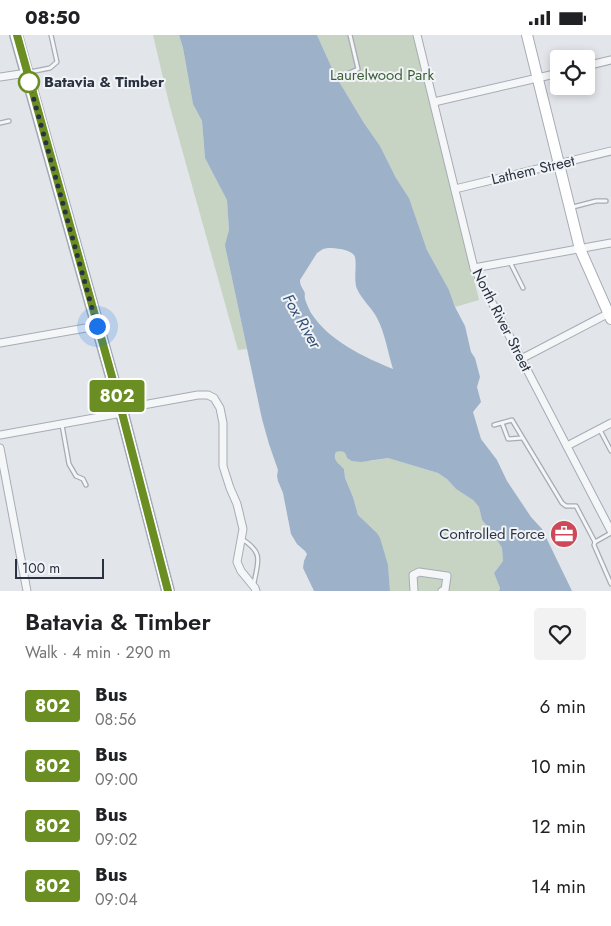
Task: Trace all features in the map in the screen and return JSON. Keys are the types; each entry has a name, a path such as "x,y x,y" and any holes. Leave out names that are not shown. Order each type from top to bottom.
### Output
{"main road":[{"path":"16,35 121,411 168,591"},
{"path":"527,35 580,249 610,315"}],"street":[{"name":"North River Street","path":"418,35 474,268 611,532"},
{"path":"595,64 611,60"},
{"path":"0,77 27,73"},
{"path":"434,102 550,75"},
{"name":"Lathem Street","path":"455,189 611,151"},
{"path":"474,268 611,243"},
{"path":"521,359 610,315"},
{"path":"0,343 97,326"},
{"path":"0,435 198,395 208,395 214,398 220,408 223,423 223,466 237,504 243,529 237,562 255,588"},
{"path":"567,446 611,423"},
{"path":"0,448 27,591"},
{"path":"414,591 413,575 419,572 447,576 446,590 442,591"}],"lane":[{"path":"27,73 50,68 57,62 50,35"},
{"path":"338,78 358,69 350,35"},
{"path":"0,123 9,121"},
{"path":"570,208 596,201 606,201"},
{"path":"510,262 523,288"},
{"path":"494,425 512,420 562,503 566,506 576,506 594,542 611,584"},
{"path":"502,423 508,439 522,438"},
{"path":"62,424 69,465 76,476 83,479 86,485"},
{"path":"599,429 611,451"},
{"path":"594,542 611,532"},
{"path":"242,539 252,545 257,554 255,588"}],"green space":[{"path":"153,35 179,35 183,48 193,104 202,121 205,158 227,199 229,230 227,255 247,349 238,350 169,103"},
{"name":"Laurelwood Park","path":"317,35 414,35 479,300 455,307 449,290 427,250 409,198 396,178 380,146 335,75"},
{"path":"344,451 346,454 370,461 388,458 438,473 456,489 473,500 479,507 482,520 502,548 503,561 494,573 500,588 499,591 390,591 388,565 377,533 358,515 345,478 344,469 335,459 336,452"}],"water":[{"name":"Fox River","path":"179,35 317,35 335,75 380,146 396,178 409,198 427,250 449,290 465,326 471,352 475,358 480,377 477,387 481,402 473,412 481,439 497,460 507,481 531,517 542,529 572,591 499,591 500,588 494,573 503,561 502,548 482,520 479,507 473,500 456,489 438,473 388,458 361,462 352,461 341,451 336,452 335,457 344,469 345,478 358,515 380,538 388,565 390,591 314,591 303,568 307,554 297,544 291,534 283,493 278,481 278,470 262,419 225,245 229,230 227,200 205,158 202,121 193,104","holes":["328,248 346,250 354,255 357,289 380,324 393,369 370,359 337,340 327,332 311,313 305,301 305,294 300,280 317,253"]}],"bus line":[{"name":"802","path":"17,35 91,307 121,409 168,591"}],"place":[{"name":"Batavia & Timber","path":"29,82"},
{"name":"Controlled Force","path":"564,534"}],"route":[{"path":"29,82 97,326"}]}
